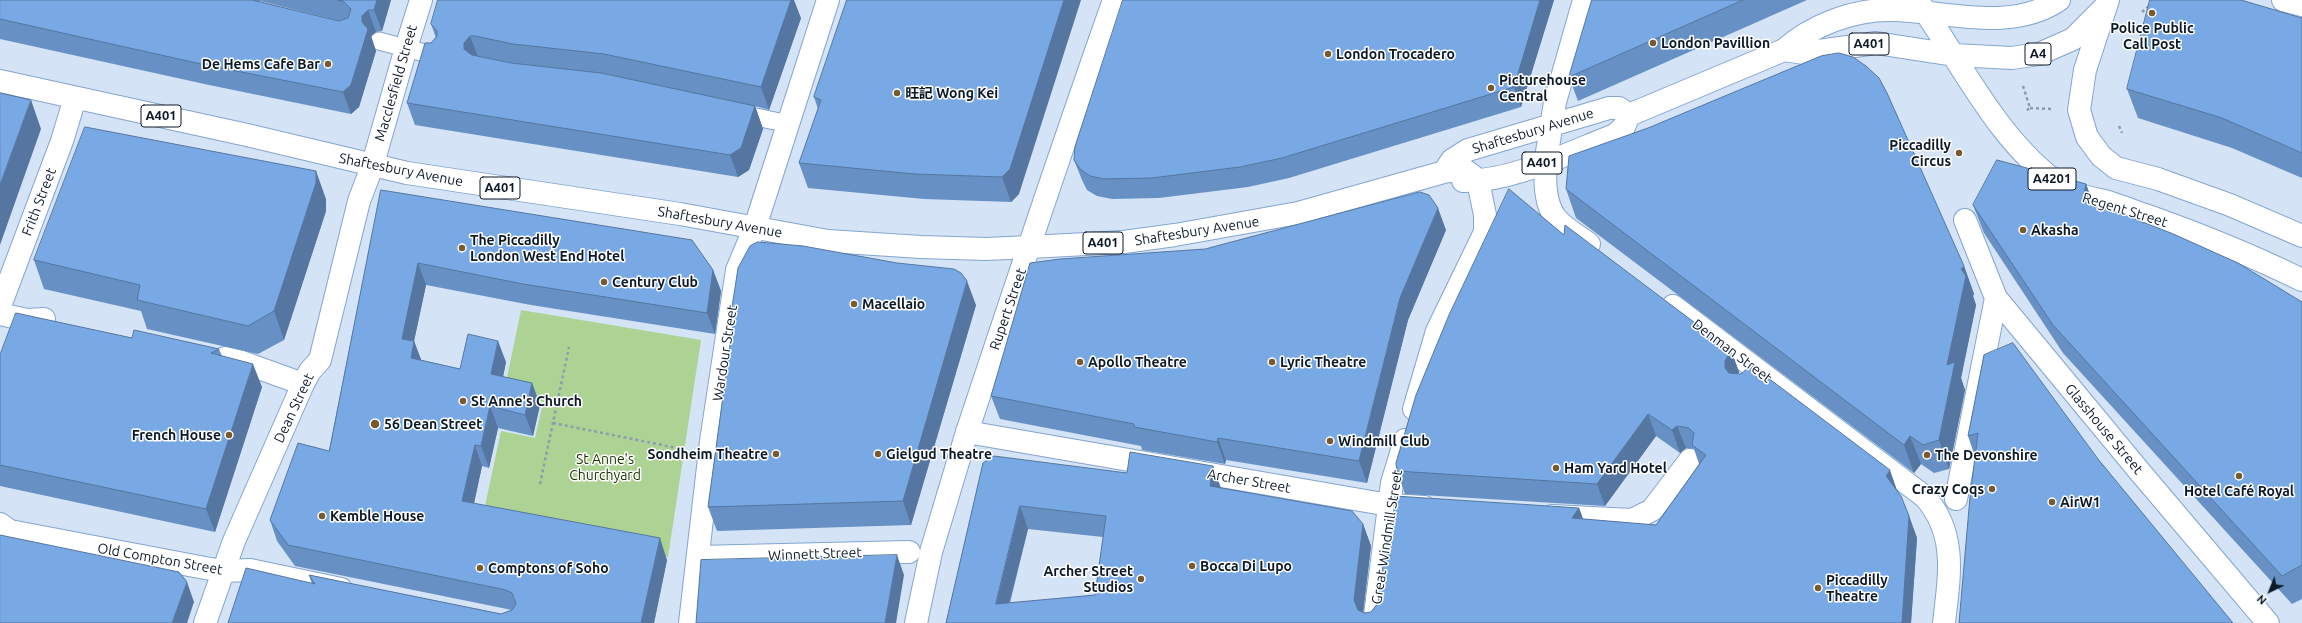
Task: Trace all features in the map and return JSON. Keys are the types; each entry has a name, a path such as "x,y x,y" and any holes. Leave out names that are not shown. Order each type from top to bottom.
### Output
{"street":[{"name":"Macclesfield Street","path":"372,167 421,0"},
{"name":"Wardour Street","path":"690,623 712,441 738,270 755,227 828,0"},
{"name":"Rupert Street","path":"916,623 931,552 967,432 1030,248 1053,172 1114,0"},
{"path":"1584,0 1555,102 1549,142 1549,199 1556,218 1603,254"},
{"path":"1629,115 1784,50 1801,36 1830,22 1870,11 1922,6 1996,19 2036,12 2058,0"},
{"path":"2284,0 2302,5"},
{"path":"2109,2 2085,70 2079,110 2087,137 2107,163 2127,172 2158,179 2230,205 2302,236"},
{"name":"A4","path":"1954,55 2012,58 2039,54 2073,38 2109,2"},
{"name":"Regent Street","path":"1922,6 2005,130 2024,152 2064,187 2079,196 2108,202 2200,234 2242,251 2302,280"},
{"name":"A401","path":"1784,50 1804,53 1876,43 1954,55"},
{"name":"Shaftesbury Avenue","path":"0,81 247,135 372,167 755,227 828,241 921,247 1030,248 1124,242 1271,219 1444,172 1452,160 1468,150 1549,142 1615,135 1624,127 1629,115 1619,108 1609,108 1549,142 1478,181 1461,181 1444,172"},
{"name":"Frith Street","path":"0,306 62,141 76,98"},
{"name":"Dean Street","path":"205,623 234,542 303,384 310,371 320,360 359,201 372,167"},
{"name":"Great Windmill Street","path":"1374,623 1392,483 1437,331 1485,232 1485,215 1478,181"},
{"name":"Glasshouse Street","path":"1965,220 1996,298 2268,623"},
{"name":"Denman Street","path":"1655,293 1925,497 1936,509 1944,525 1951,565 1944,623"},
{"path":"1956,499 1996,298"},
{"path":"0,314 27,320 43,319 66,324"},
{"path":"203,354 242,362 303,384"},
{"name":"Archer Street","path":"967,432 1389,505 1444,509"},
{"path":"1533,515 1632,520 1652,510 1690,460"},
{"name":"Old Compton Street","path":"0,524 10,531 224,572 250,570 357,592"},
{"name":"Winnett Street","path":"698,557 931,552"}],"lane":[{"path":"379,41 436,56"},
{"path":"720,109 789,124"}],"path":[{"path":"2142,12 2151,5"},
{"path":"2022,115 2030,108 2023,85"},
{"path":"540,484 569,347"},
{"path":"553,424 684,450"}],"green space":[{"name":"St Anne's Churchyard","path":"521,310 701,340 668,557 482,520 501,431 535,438 543,402 504,392"}],"building":[{"path":"0,0 252,0 339,21 348,18 351,9 343,1 337,0 377,0 374,10 368,10 362,16 362,22 368,29 351,85 343,92 201,64 0,19"},
{"path":"438,0 791,0 761,87 604,54 513,44 475,36 470,36 464,43 464,49 472,55 511,63 601,73 755,106 741,148 730,155 407,103 425,43 431,43 437,36 437,31 431,24"},
{"path":"847,0 1064,0 1010,169 1002,177 915,174 799,163 821,100 814,97"},
{"name":"London Trocadero","path":"1123,0 1540,0 1514,87 1282,158 1240,167 1152,178 1104,179 1090,176 1080,169 1074,160 1075,147"},
{"path":"1592,0 1743,0 1569,77"},
{"path":"2150,0 2241,0 2302,18 2302,153 2222,118 2127,89"},
{"path":"1839,53 1853,57 1879,78 1964,266 1961,269 1966,276 1947,365 1955,362 1939,440 1923,445 1910,436 1904,445 1566,189 1569,156 1648,128 1821,56"},
{"path":"0,93 31,100 0,185"},
{"path":"85,127 316,171 316,183 274,311 248,326 137,300 140,285 34,260"},
{"name":"Hotel Café Royal","path":"1997,160 2086,184 2083,199 2171,233 2238,263 2302,302 2302,565 2282,576 2053,325 1973,205"},
{"path":"1509,189 1564,235 1565,225 1731,350 1725,361 1725,368 1729,373 1741,374 1751,365 1890,470 1886,476 1901,496 1909,516 1902,623 946,623 983,463 994,456 1127,473 1130,452 1213,466 1210,486 1352,511 1363,524 1354,600 1358,610 1365,613 1371,612 1378,603 1385,550 1390,556 1395,496 1579,508 1572,518 1656,525 1706,455 1692,445 1694,433 1689,428 1677,426 1672,430 1648,414 1597,484 1397,471 1396,463 1416,395 1449,315","holes":["1020,506 1106,516 1095,595 996,604"]},
{"path":"381,190 692,240 713,270 707,313 523,284 418,263 402,339 414,341 411,358 460,369 468,334 498,341 491,374 532,383 525,415 490,406 481,446 475,445 462,501 660,538 641,623 228,623 246,568 315,584 309,575 501,614 512,610 516,604 512,593 506,590 288,545 270,520 298,443 329,451"},
{"path":"1420,192 1429,195 1438,208 1400,298 1359,461 1218,438 1217,442 1134,427 1134,424 991,396 1030,263 1060,259 1205,249"},
{"path":"758,242 803,246 897,263 954,269 961,273 967,281 903,501 708,507 734,315 731,314 738,268 750,246"},
{"path":"16,313 132,338 134,330 219,349 211,353 253,364 206,509 0,465 0,355"},
{"name":"AirW1","path":"2013,343 2098,459 2233,623 1959,623 1970,497 1978,433 1968,436 1984,355"},
{"path":"0,535 179,572 187,582 172,623 0,623"},
{"path":"897,555 885,623 696,623 701,560"}],"place":[{"name":"Police Public Call Post","path":"2152,13"},
{"name":"London Pavillion","path":"1653,43"},
{"name":"London Trocadero","path":"1328,54"},
{"name":"De Hems Cafe Bar","path":"328,64"},
{"name":"Picturehouse Central","path":"1491,88"},
{"name":"旺記 Wong Kei","path":"897,93"},
{"name":"Piccadilly Circus","path":"1959,153"},
{"name":"Akasha","path":"2023,230"},
{"name":"The Piccadilly London West End Hotel","path":"462,248"},
{"name":"Century Club","path":"604,282"},
{"name":"Macellaio","path":"854,304"},
{"name":"Apollo Theatre","path":"1080,362"},
{"name":"Lyric Theatre","path":"1272,362"},
{"name":"St Anne's Church","path":"463,401"},
{"name":"56 Dean Street","path":"375,424"},
{"name":"French House","path":"229,435"},
{"name":"Windmill Club","path":"1330,441"},
{"name":"Sondheim Theatre","path":"776,454"},
{"name":"Gielgud Theatre","path":"878,454"},
{"name":"The Devonshire","path":"1927,455"},
{"name":"Ham Yard Hotel","path":"1556,468"},
{"name":"Hotel Café Royal","path":"2239,476"},
{"name":"Crazy Coqs","path":"1992,489"},
{"name":"AirW1","path":"2052,502"},
{"name":"Kemble House","path":"322,516"},
{"name":"Bocca Di Lupo","path":"1192,566"},
{"name":"Comptons of Soho","path":"480,568"},
{"name":"Archer Street Studios","path":"1141,579"},
{"name":"Piccadilly Theatre","path":"1818,588"}]}
